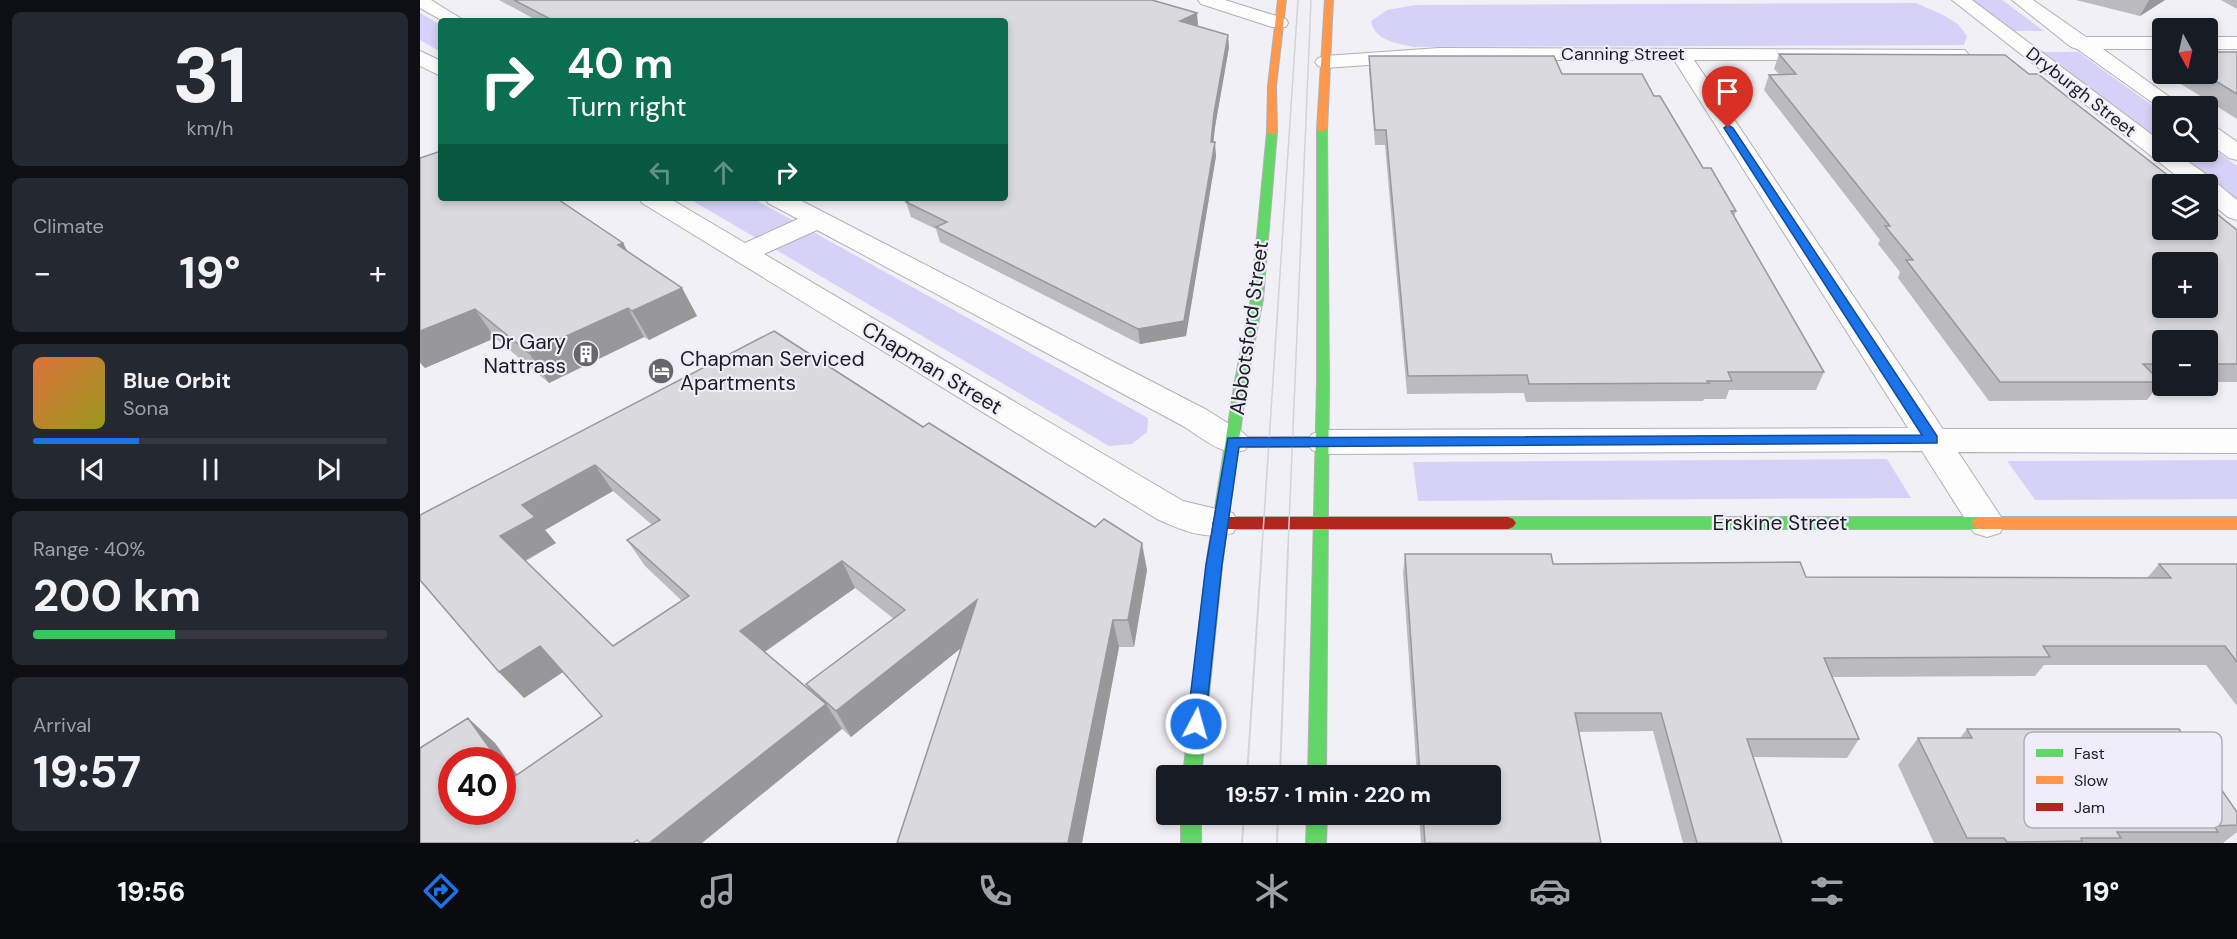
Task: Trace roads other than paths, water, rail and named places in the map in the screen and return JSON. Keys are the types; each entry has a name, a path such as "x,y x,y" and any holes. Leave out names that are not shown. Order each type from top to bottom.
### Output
{"street":[{"path":"1207,0 1295,25 1326,26"},
{"name":"Abbotsford Street","path":"1193,765 1220,523 1258,286 1272,142 1272,86 1295,25 1282,0"},
{"path":"1317,765 1324,442 1325,62 1329,0"},
{"name":"Dryburgh Street","path":"1961,0 2189,174"},
{"name":"Dryburgh Street","path":"2021,0 2157,96"},
{"path":"420,1 451,18"},
{"path":"2017,42 2152,43"},
{"path":"2218,43 2237,43"},
{"path":"1680,54 1987,523"},
{"name":"Canning Street","path":"1325,62 1415,55 1958,54"},
{"path":"420,57 438,68"},
{"path":"2218,139 2237,153"},
{"path":"2218,197 2237,212"},
{"name":"Chapman Street","path":"656,201 1170,510 1192,519 1220,523"},
{"path":"782,201 1195,418 1233,442 1626,439 2237,441"},
{"path":"744,253 817,220"},
{"name":"Erskine Street","path":"1220,523 2237,523"},
{"path":"1191,825 1191,843"},
{"path":"1316,843 1317,825"}],"tram line":[{"path":"1262,548 1298,0"},
{"path":"1288,548 1311,0"},
{"path":"1248,765 1262,547"},
{"path":"1280,765 1288,547"},
{"path":"1242,843 1243,825"},
{"path":"1277,843 1278,825"}],"place":[{"name":"Dr Gary Nattrass","path":"586,354"},
{"name":"Chapman Serviced Apartments","path":"661,371"}]}
